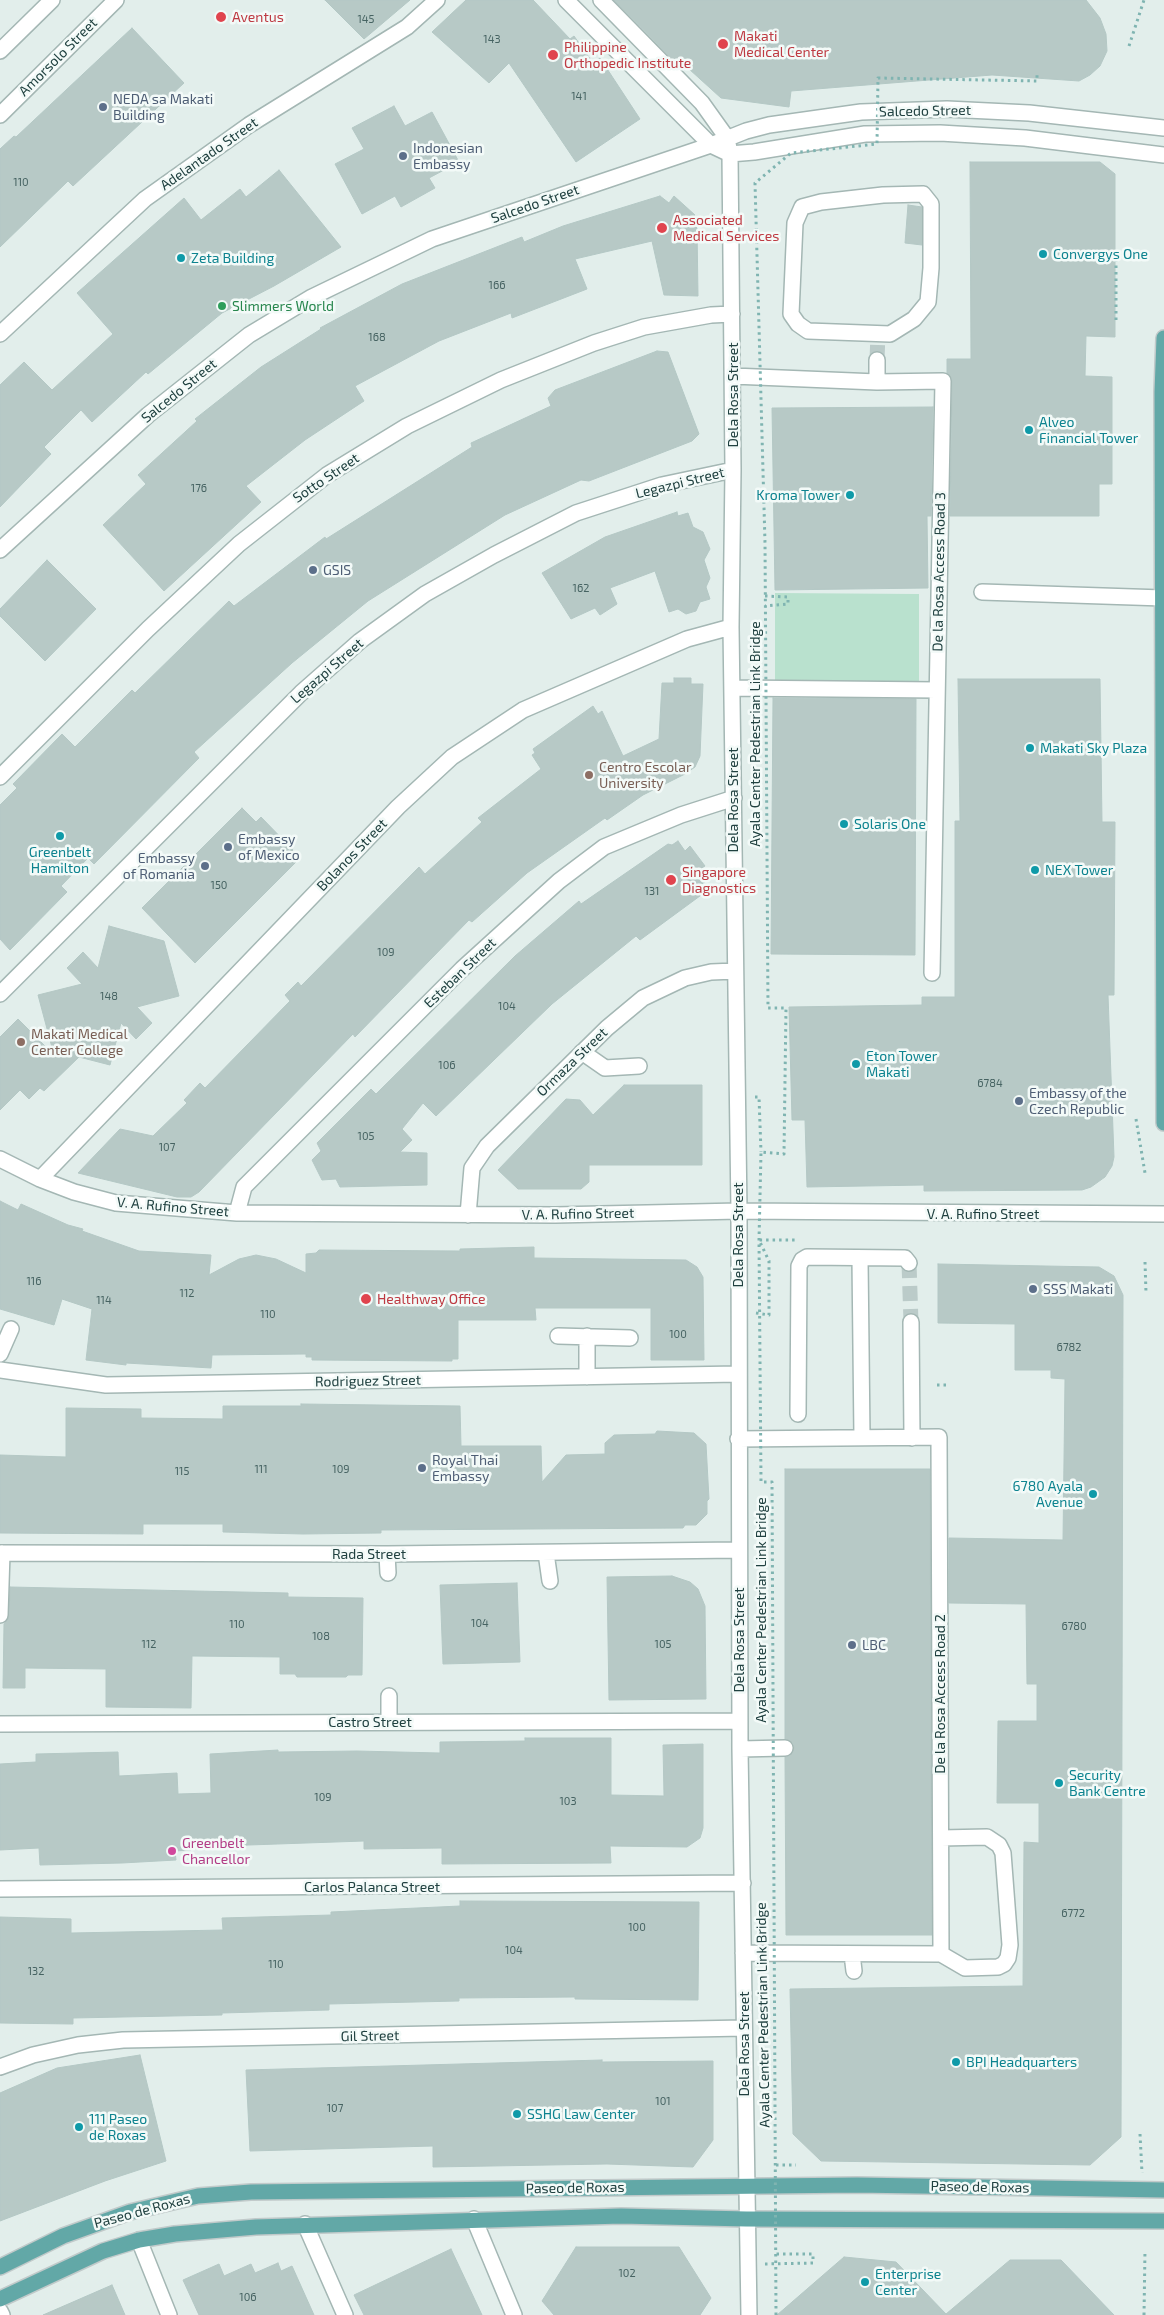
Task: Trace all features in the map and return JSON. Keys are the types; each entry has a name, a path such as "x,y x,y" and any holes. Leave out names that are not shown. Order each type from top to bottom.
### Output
{"main road":[{"path":"1164,338 1162,392 1164,1123"},
{"name":"Paseo de Roxas","path":"0,2267 96,2222 164,2203 198,2196 303,2190 746,2186 1164,2190"},
{"name":"Paseo de Roxas","path":"0,2299 103,2250 139,2240 210,2230 305,2224 621,2216 746,2219 1164,2221"}],"street":[{"path":"0,51 52,0"},
{"name":"Amorsolo Street","path":"0,115 116,0"},
{"name":"Adelantado Street","path":"0,334 145,199 249,125 407,27 438,0"},
{"path":"566,0 711,145 730,154"},
{"name":"Dela Rosa Street","path":"601,0 702,103 727,138 730,154 733,376 731,627 739,1211 740,1749 749,2315"},
{"name":"Salcedo Street","path":"0,550 148,415 249,335 312,297 432,239 769,125 861,112 947,109 1029,113 1164,128"},
{"name":"Salcedo Street","path":"730,154 754,152 865,134 940,133 1025,138 1164,155"},
{"path":"923,194 931,204 928,302 914,319 890,334 878,334 808,330 798,324 791,314 795,223 802,207 821,202 883,195 923,194"},
{"name":"Sotto Street","path":"0,777 148,629 238,544 327,475 407,426 502,380 594,343 644,327 711,314 732,314"},
{"path":"877,360 877,382"},
{"name":"De la Rosa Access Road 3","path":"733,376 877,382 943,381 932,972"},
{"name":"Legazpi Street","path":"0,994 301,693 360,641 418,600 494,554 576,513 662,485 733,470"},
{"path":"982,592 1163,598"},
{"name":"Bolanos Street","path":"40,1179 398,807 452,757 523,710 687,639 731,627"},
{"path":"732,688 937,690"},
{"name":"Esteban Street","path":"237,1213 244,1187 462,969 559,881 604,847 681,815 734,798"},
{"name":"Ormaza Street","path":"468,1215 472,1168 487,1146 607,1028 643,998 685,978 711,972 736,971"},
{"path":"582,1052 605,1068 639,1066"},
{"name":"V. A. Rufino Street","path":"0,1160 40,1179 74,1192 116,1203 237,1213 468,1215 739,1211 1164,1214"},
{"path":"798,1414 799,1266 802,1260 807,1257 905,1258 909,1263"},
{"path":"860,1259 862,1438"},
{"path":"911,1322 912,1438"},
{"path":"0,1354 11,1329"},
{"path":"558,1336 630,1338"},
{"path":"587,1336 587,1377"},
{"name":"Rodriguez Street","path":"0,1370 106,1385 738,1374"},
{"name":"De la Rosa Access Road 2","path":"738,1439 940,1437 941,1954"},
{"name":"Rada Street","path":"1,1553 546,1554 739,1550"},
{"path":"0,1615 1,1553"},
{"path":"388,1554 388,1573"},
{"path":"546,1554 550,1582"},
{"path":"389,1696 389,1722"},
{"name":"Castro Street","path":"0,1724 740,1720"},
{"path":"740,1749 786,1748"},
{"path":"743,1953 941,1954 965,1968 998,1968 1008,1958 1010,1944 1003,1853 999,1845 987,1837 941,1838"},
{"name":"Carlos Palanca Street","path":"0,1889 743,1883"},
{"path":"852,1954 854,1971"},
{"name":"Gil Street","path":"0,2067 33,2055 78,2045 123,2040 744,2028"},
{"path":"474,2219 514,2315"},
{"path":"305,2224 344,2315"},
{"path":"139,2240 169,2315"},
{"path":"0,2311 2,2315"}],"path":[{"path":"1130,46 1144,0"},
{"name":"Ayala Center Pedestrian Link Bridge","path":"776,2315 774,2254 776,2165 773,1938 772,1482 761,1482 759,1240 760,1152 784,1154 786,1008 768,1008 766,606 755,183 791,154 877,144 878,78 1037,81 1037,75"},
{"path":"1116,259 1116,320"},
{"path":"765,596 788,597 788,604 766,606"},
{"path":"752,1097 759,1097 760,1152"},
{"path":"1136,1119 1145,1173"},
{"path":"769,1315 768,1262 759,1240 780,1240"},
{"path":"1145,1262 1146,1294"},
{"path":"937,1385 947,1385"},
{"path":"1140,2134 1142,2173"},
{"path":"776,2165 798,2165"},
{"path":"1144,2315 1145,2250"},
{"path":"747,2264 813,2263 813,2254 774,2254"}],"green space":[{"path":"775,593 919,594 919,688 775,687"}],"building":[{"path":"325,0 410,0 364,39"},
{"path":"466,0 533,0 570,39 574,36 593,63 600,58 640,119 576,162 509,63 489,83 432,32"},
{"path":"614,0 1086,0 1100,18 1106,34 1107,51 1100,66 1090,75 1079,81 992,75 791,91 789,107 721,98 678,59 675,62"},
{"name":"NEDA sa Makati Building","path":"132,28 184,83 73,186 68,181 0,247 0,149 14,136 16,137"},
{"name":"Indonesian Embassy","path":"394,106 405,126 432,112 459,162 429,178 435,188 401,207 395,196 362,214 335,164 364,149 352,128"},
{"path":"970,162 1100,162 1115,174 1115,337 1086,336 1085,376 1112,377 1112,484 1099,484 1099,516 950,516 952,381 947,373 947,359 971,359"},
{"path":"279,170 341,247 274,286 222,313 148,374 146,372 92,422 81,410 44,447 51,454 0,507 0,385 24,362 52,390 113,334 77,293 184,198 201,220 240,189 246,197"},
{"path":"660,196 669,203 674,196 695,215 690,221 697,228 698,296 664,295 652,241 575,259 587,289 512,318 511,313 439,341 355,386 364,401 305,440 246,486 261,502 164,591 103,525 146,484 138,475 197,421 195,419 261,367 320,328 402,284 522,237 524,242 563,226"},
{"path":"908,205 922,207 922,245 905,243"},
{"path":"657,351 668,352 699,434 692,441 589,481 581,480 505,515 368,601 292,663 194,752 199,758 94,864 88,858 61,886 67,892 10,950 0,939 0,805 17,788 13,784 62,734 75,747 132,690 135,693 229,601 234,606 325,537 326,539 472,447 471,443 551,406 548,398 555,390"},
{"name":"Kroma Tower","path":"933,407 931,516 927,516 928,588 775,590 772,408"},
{"path":"677,512 678,516 688,513 693,527 703,532 710,549 704,560 710,578 706,587 710,599 700,602 696,611 686,614 678,609 669,612 655,571 610,588 617,604 600,615 595,608 571,619 542,573 605,537"},
{"path":"47,560 96,609 45,661 0,616 0,609"},
{"path":"674,678 691,678 691,684 703,684 700,756 695,767 643,795 607,820 605,818 527,873 472,922 469,920 355,1037 353,1034 199,1192 191,1197 177,1197 78,1173 120,1129 153,1136 187,1103 184,1100 200,1083 205,1088 290,1001 285,995 298,982 301,986 419,867 425,874 482,822 478,818 541,769 532,755 535,753 533,749 593,706 598,714 602,711 623,756 659,739 662,683 674,683"},
{"path":"958,679 1100,679 1102,822 1115,822 1114,995 1108,995 1114,1157 1112,1166 1105,1177 1091,1187 1082,1190 924,1191 924,1185 807,1187 805,1120 792,1120 789,1007 922,1005 922,997 955,997 955,821 960,821"},
{"name":"Solaris One","path":"773,698 916,699 915,955 771,954"},
{"path":"242,808 256,822 261,817 293,850 288,855 296,862 195,963 142,908"},
{"path":"678,841 685,851 690,846 705,866 699,870 706,881 699,886 704,893 640,940 636,936 552,1004 436,1116 423,1103 402,1129 412,1140 400,1152 427,1153 427,1185 340,1187 336,1179 322,1180 312,1160 321,1151 317,1143 371,1089 376,1094 515,956 579,901 581,904 668,844 672,845"},
{"path":"109,926 164,941 179,996 137,1007 152,1023 136,1039 121,1023 110,1065 79,1057 44,1091 40,1088 29,1099 20,1090 0,1110 0,1037 18,1019 54,1055 38,995 82,984 67,968 83,952 98,968"},
{"path":"624,1085 702,1085 702,1165 589,1165 589,1182 581,1189 518,1189 498,1170 566,1099 580,1100 593,1115"},
{"path":"0,1201 18,1210 21,1204 68,1225 83,1229 82,1231 139,1251 211,1255 209,1275 239,1259 256,1255 276,1259 306,1273 306,1254 316,1253 319,1250 460,1251 460,1249 534,1247 534,1258 686,1260 697,1267 703,1277 704,1360 651,1360 651,1308 535,1308 536,1320 458,1320 458,1359 452,1359 452,1361 312,1360 312,1357 306,1357 306,1354 212,1355 211,1368 126,1363 126,1365 86,1360 92,1309 62,1299 54,1325 0,1309"},
{"path":"938,1264 1099,1267 1114,1276 1123,1295 1121,2137 1090,2165 821,2161 793,2134 790,1989 1023,1986 1024,1842 1039,1843 1039,1803 997,1803 998,1721 1037,1721 1037,1684 1027,1684 1026,1604 949,1603 949,1538 1063,1540 1065,1379 1051,1378 1051,1370 1015,1370 1015,1324 938,1323"},
{"path":"301,1404 460,1406 461,1446 541,1446 542,1482 566,1455 605,1454 605,1443 614,1435 655,1434 657,1431 694,1433 706,1444 709,1499 707,1501 707,1514 696,1525 685,1525 683,1528 381,1530 381,1533 303,1534 223,1532 223,1524 143,1524 143,1534 0,1533 0,1455 66,1457 66,1408 141,1409 141,1418 223,1419 223,1406 301,1406"},
{"path":"785,1469 930,1469 932,1935 786,1935 785,1757 790,1756 794,1748 793,1743 785,1739"},
{"path":"672,1576 690,1582 698,1589 705,1606 706,1699 609,1700 607,1577"},
{"path":"517,1583 520,1662 443,1664 440,1585"},
{"path":"10,1587 288,1593 288,1597 363,1598 362,1675 348,1675 346,1677 297,1677 295,1674 280,1674 280,1657 192,1656 191,1708 106,1707 106,1669 25,1668 25,1688 3,1688 4,1624 9,1616"},
{"path":"525,1738 611,1738 611,1795 664,1796 663,1745 703,1744 703,1828 700,1838 687,1847 610,1846 611,1863 442,1864 442,1848 364,1849 364,1841 191,1847 191,1850 175,1851 176,1860 122,1863 40,1865 39,1848 0,1850 0,1764 36,1762 36,1754 118,1752 119,1776 177,1773 178,1794 211,1793 210,1754 278,1750 278,1752 440,1753 440,1742 525,1741"},
{"path":"460,1901 699,1902 698,2000 575,1999 575,1997 459,1998 459,2001 329,2004 329,2010 222,2013 222,2015 73,2018 73,2024 0,2023 0,1917 71,1919 71,1933 223,1930 222,1918 331,1915 331,1912 460,1906"},
{"name":"111 Paseo de Roxas","path":"140,2055 166,2161 105,2181 0,2221 0,2093 57,2068"},
{"path":"602,2060 602,2062 713,2061 713,2140 693,2167 607,2164 433,2167 433,2146 250,2151 246,2070"},
{"path":"576,2247 679,2247 711,2298 700,2315 554,2315 542,2301"},
{"path":"451,2249 482,2315 364,2315 354,2295"},
{"name":"Enterprise Center","path":"844,2257 896,2262 946,2314 1010,2260 1061,2260 1114,2315 777,2315"},
{"path":"278,2263 281,2271 292,2266 314,2315 199,2315 183,2280 219,2264 224,2276 251,2264 255,2273"},
{"path":"112,2285 125,2315 43,2315"}],"tunnel":[{"path":"877,360 878,333"},
{"path":"909,1263 911,1322"}],"place":[{"name":"Aventus","path":"221,17"},
{"name":"Makati Medical Center","path":"723,44"},
{"name":"Philippine Orthopedic Institute","path":"553,55"},
{"name":"NEDA sa Makati Building","path":"103,107"},
{"name":"Indonesian Embassy","path":"403,156"},
{"name":"Associated Medical Services","path":"662,228"},
{"name":"Convergys One","path":"1043,254"},
{"name":"Zeta Building","path":"181,258"},
{"name":"Slimmers World","path":"222,306"},
{"name":"Alveo Financial Tower","path":"1029,430"},
{"name":"Kroma Tower","path":"850,495"},
{"name":"GSIS","path":"313,570"},
{"name":"Makati Sky Plaza","path":"1030,748"},
{"name":"Centro Escolar University","path":"589,775"},
{"name":"Solaris One","path":"844,824"},
{"name":"Greenbelt Hamilton","path":"60,836"},
{"name":"Embassy of Mexico","path":"228,847"},
{"name":"Embassy of Romania","path":"205,866"},
{"name":"NEX Tower","path":"1035,870"},
{"name":"Singapore Diagnostics","path":"671,880"},
{"name":"Makati Medical Center College","path":"21,1042"},
{"name":"Eton Tower Makati","path":"856,1064"},
{"name":"Embassy of the Czech Republic","path":"1019,1101"},
{"name":"SSS Makati","path":"1033,1289"},
{"name":"Healthway Office","path":"366,1299"},
{"name":"Royal Thai Embassy","path":"422,1468"},
{"name":"6780 Ayala Avenue","path":"1093,1494"},
{"name":"LBC","path":"852,1645"},
{"name":"Security Bank Centre","path":"1059,1783"},
{"name":"Greenbelt Chancellor","path":"172,1851"},
{"name":"BPI Headquarters","path":"956,2062"},
{"name":"SSHG Law Center","path":"517,2114"},
{"name":"111 Paseo de Roxas","path":"79,2127"},
{"name":"Enterprise Center","path":"865,2282"}]}
